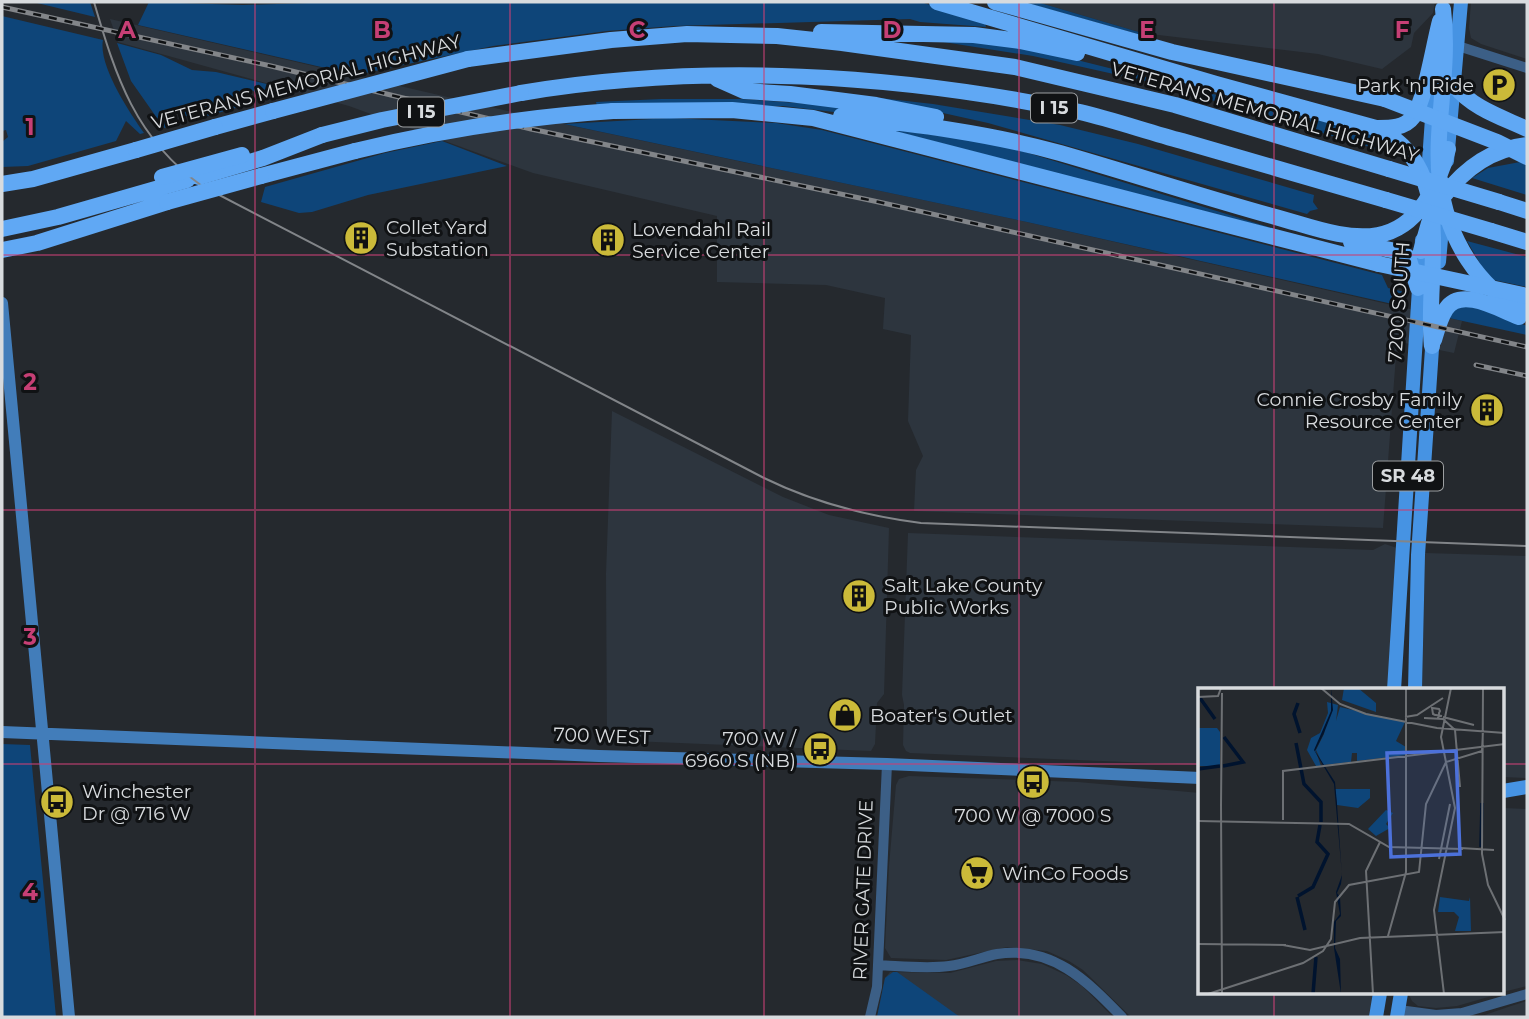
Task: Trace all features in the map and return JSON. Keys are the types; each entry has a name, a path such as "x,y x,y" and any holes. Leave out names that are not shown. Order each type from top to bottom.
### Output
{"highway":[{"path":"937,2 1216,85 1376,128 1391,136 1408,153 1477,273 1498,295 1527,313"},
{"path":"995,2 1172,52 1385,99 1497,142 1527,157"},
{"path":"1376,128 1402,126 1413,117 1424,90 1443,5"},
{"path":"1432,346 1429,324 1446,37 1443,5"},
{"path":"687,34 861,32 974,35 1020,41 1216,85"},
{"name":"VETERANS MEMORIAL HIGHWAY","path":"2,184 33,179 468,59 687,34 777,36 1016,67 1175,105 1527,211"},
{"path":"712,76 744,91 876,105 948,119 1012,136 1059,153"},
{"name":"I 15","path":"2,220 37,216 162,177 382,120 521,93 623,80 712,76 839,78 962,90 1083,113 1527,242"},
{"path":"1454,85 1478,107 1527,129"},
{"path":"2,250 37,243 167,202 397,140 485,124 613,111 818,113 979,133 1059,153 1197,195 1326,230 1361,236 1387,233 1406,222 1482,160 1505,149 1527,145"},
{"path":"758,112 838,124 1379,264 1527,296"},
{"path":"2,229 37,216 187,180 263,158 322,135"},
{"path":"1421,251 1448,149"},
{"path":"1326,230 1353,243 1396,251 1408,257 1418,288"},
{"path":"1432,346 1445,310 1459,299 1472,300 1527,320"}],"main road":[{"path":"1448,149 1461,2"},
{"name":"7200 SOUTH","path":"1394,688 1421,251"},
{"path":"2,303 69,1017"},
{"name":"7200 SOUTH","path":"1415,688 1418,555 1432,346"},
{"name":"700 WEST","path":"2,732 1198,778"},
{"path":"1507,791 1527,787"},
{"path":"1507,791 1527,798"},
{"path":"1376,1017 1380,995"},
{"path":"1398,1013 1401,995"}],"street":[{"path":"1458,46 1527,68"},
{"name":"RIVER GATE DRIVE","path":"870,1017 876,995 887,764"},
{"path":"878,965 944,967 1003,953 1033,955 1051,960 1075,972 1122,1017"},
{"path":"1398,1013 1455,1014 1527,994"}],"shaded area":[{"path":"30,2 90,2 95,17 37,3"},
{"path":"149,2 243,5 340,2 921,2 985,23 986,27 910,19 674,26 607,31 493,46 356,75 138,25"},
{"path":"1023,2 1037,2 1142,33 1141,35"},
{"path":"1037,2 1435,2 1433,13 1414,33 1411,47 1382,69 1318,54 1142,33"},
{"path":"1471,2 1527,2 1527,59 1481,44 1471,38"},
{"path":"2,16 103,40 105,62 110,75 144,133 140,134 126,121 116,141 28,166 2,167 2,142 8,137 6,130 2,131"},
{"path":"110,19 568,125 1027,222 1462,321 1454,353 1390,340 1397,342 1383,528 914,511 916,470 923,456 908,421 911,335 883,329 885,298 826,285 717,282 717,216 533,173 349,106 118,42"},
{"path":"937,41 995,42 1057,55 1369,133 1386,141 1385,145 1376,149 1154,83 1033,56"},
{"path":"117,43 161,55 192,70 216,72 297,91 265,100 252,90 246,105 197,119 172,112 172,126 164,128 131,81"},
{"path":"871,97 933,104 1060,125 1138,144 1314,195 1313,202 1318,209 1307,214 988,123"},
{"path":"741,99 827,105 927,123 783,106 597,106 596,102"},
{"path":"670,118 776,123 822,130 1382,275 1388,288 1405,292 1405,298 1397,305 1027,222 564,124"},
{"path":"882,128 999,144 1288,233"},
{"path":"442,141 507,166 368,195 312,212 299,213 261,202 265,187 385,153"},
{"path":"1520,162 1527,166 1527,195 1472,178 1488,168"},
{"path":"1467,241 1527,257 1527,287 1489,279"},
{"path":"1458,305 1477,307 1527,326 1527,335 1449,318"},
{"path":"612,411 783,497 829,515 889,528 884,694 877,703 875,744 871,751 607,740 606,574"},
{"path":"908,533 1373,550 1385,544 1397,548 1388,688 1198,688 1198,765 910,753 903,745 902,695"},
{"path":"1425,553 1527,556 1527,778 1504,777 1504,688 1422,688"},
{"path":"2,744 30,745 56,1017 2,1017"},
{"path":"909,776 1078,782 1198,793 1198,995 1374,995 1370,1017 1131,1017 1083,970 1047,951 1007,947 946,960 891,958 885,948 889,866 896,785 899,779"},
{"path":"1504,808 1527,809 1527,986 1504,992"},
{"path":"1017,960 1042,964 1066,975 1082,986 1113,1017 877,1017 885,978 890,972 950,973 996,961"},
{"path":"897,972 960,1017 877,1017 885,978"},
{"path":"1409,995 1495,995 1457,1006 1436,1008 1418,1006"},
{"path":"1527,1001 1527,1017 1479,1017 1511,1006"}],"tram line":[{"path":"94,2 120,81 131,104 160,148 202,186 764,478 802,495 880,517 921,523 1527,546"}],"railway":[{"path":"2,7 271,66 531,129 874,201 1527,347"},
{"path":"1476,365 1527,376"}],"place":[{"name":"Park 'n' Ride","path":"1499,85"},
{"name":"Collet Yard Substation","path":"361,238"},
{"name":"Lovendahl Rail Service Center","path":"608,240"},
{"name":"Connie Crosby Family Resource Center","path":"1487,410"},
{"name":"Salt Lake County Public Works","path":"859,596"},
{"name":"Boater's Outlet","path":"845,715"},
{"name":"700 W / 6960 S (NB)","path":"820,749"},
{"name":"700 W @ 7000 S","path":"1033,782"},
{"name":"Winchester Dr @ 716 W","path":"57,802"},
{"name":"WinCo Foods","path":"977,873"}]}
